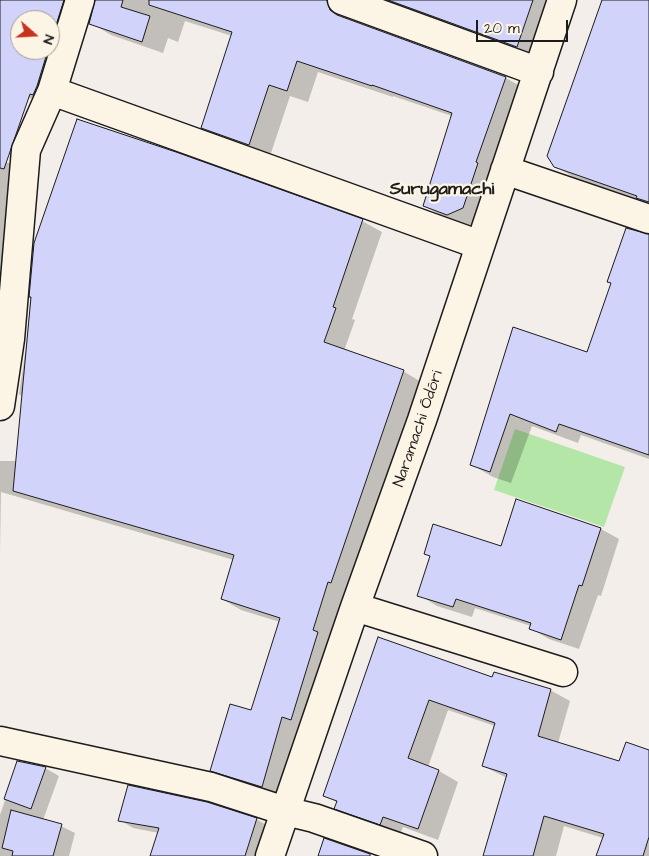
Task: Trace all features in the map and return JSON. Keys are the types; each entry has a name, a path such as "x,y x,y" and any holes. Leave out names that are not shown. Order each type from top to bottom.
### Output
{"street":[{"path":"0,406 10,339 26,150 52,91 80,0"},
{"path":"342,0 539,72"},
{"name":"Naramachi Ōdōri","path":"270,856 284,811 410,455 562,0"},
{"path":"52,91 480,245"},
{"path":"505,170 649,218"},
{"path":"356,607 563,672"},
{"path":"0,741 211,787 284,811 314,818 423,856"}],"green space":[{"path":"515,429 625,467 604,527 494,490"}],"building":[{"path":"0,0 64,0 60,13 60,10 10,10 10,60 45,60 37,86 33,95 30,94 4,169 0,168"},
{"path":"95,0 123,0 121,7 150,16 142,42 89,24"},
{"path":"149,0 327,0 330,10 337,15 506,77 476,162 478,163 463,208 447,215 423,206 452,113 297,61 287,91 269,85 249,145 201,128 232,32 149,5"},
{"path":"388,0 533,0 517,47"},
{"path":"602,0 649,0 649,202 554,167 547,156"},
{"path":"77,119 176,152 363,219 333,307 336,308 324,342 404,370 331,583 328,582 313,630 318,632 291,720 282,717 262,787 210,771 230,704 251,710 280,618 221,599 234,555 13,491 31,297 29,297 34,243"},
{"path":"626,228 649,234 649,455 559,424 556,432 510,414 490,472 470,465 513,327 587,352 611,283 607,282"},
{"path":"516,499 601,528 582,586 579,585 561,640 529,629 531,623 456,599 453,607 417,596 430,556 424,554 433,524 501,546"},
{"path":"378,637 492,677 494,672 551,689 538,736 619,761 626,742 649,750 649,837 643,856 596,856 604,834 544,816 533,856 483,856 507,774 482,766 495,723 429,700 408,758 439,770 418,829 383,817 380,825 334,809 337,801 323,796"},
{"path":"17,761 46,767 31,809 4,799"},
{"path":"128,785 207,802 257,818 245,856 150,856 159,828 118,821"},
{"path":"11,810 62,824 53,856 12,856 13,851 2,848"},
{"path":"324,838 370,854 370,856 318,856"}],"district":[{"name":"Surugamachi","path":"442,190"}]}
